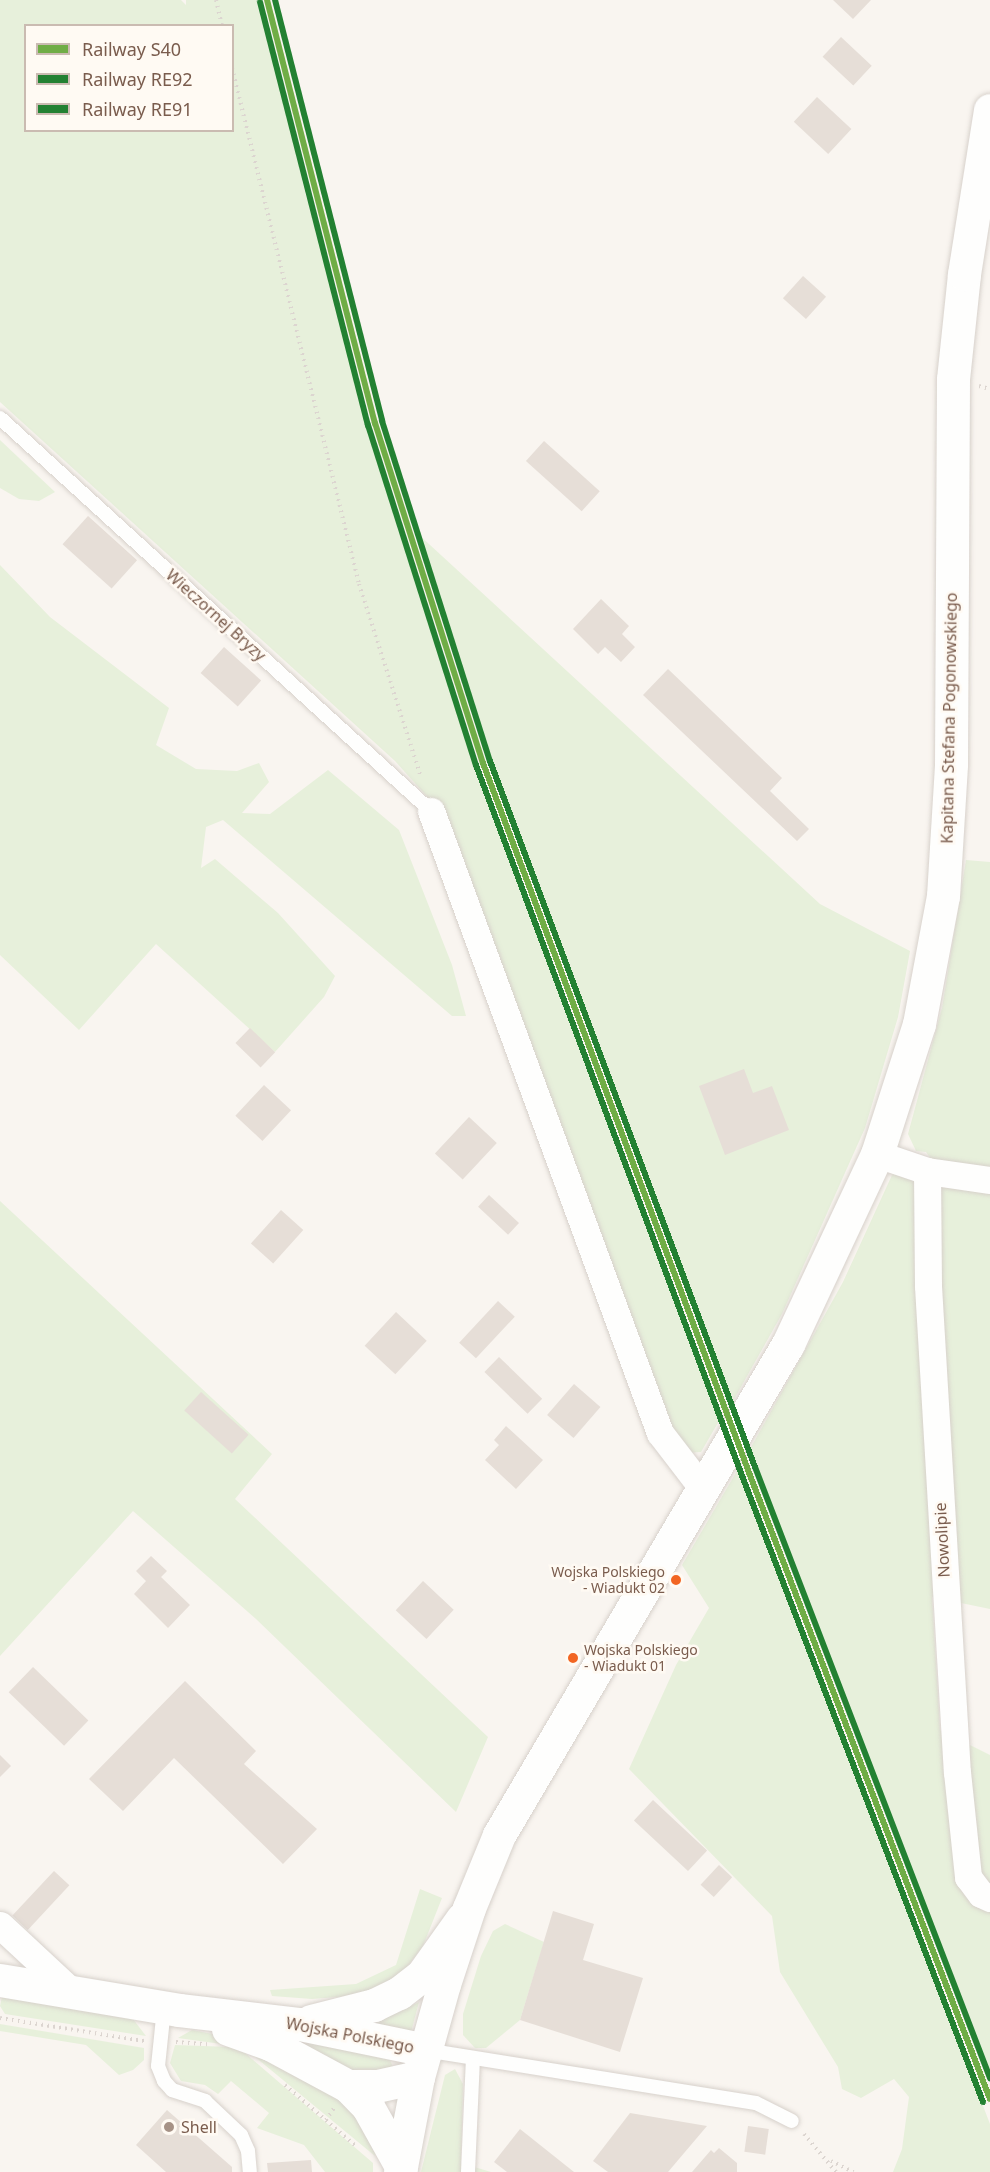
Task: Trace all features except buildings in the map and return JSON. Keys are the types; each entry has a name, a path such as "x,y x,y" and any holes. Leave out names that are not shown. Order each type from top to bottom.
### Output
{"main road":[{"name":"Kapitana Stefana Pogonowskiego","path":"703,1489 788,1344 877,1154 919,1024 943,896 951,764 953,379 964,274 990,110"},
{"name":"Wojska Polskiego","path":"0,1980 164,2008 300,2024 422,2063 469,1908 499,1835 593,1671 703,1489"},
{"path":"300,2024 374,2005 399,1993 422,1975 469,1908"},
{"path":"164,2008 270,2044 348,2086 368,2107 400,2169"},
{"path":"348,2086 377,2086 422,2063"},
{"path":"400,2169 422,2063"}],"street":[{"path":"431,811 660,1433 703,1489"},
{"path":"877,1154 927,1171 990,1180"},
{"name":"Nowolipie","path":"927,1171 928,1286 956,1760 969,1877 981,1894 990,1898"},
{"path":"0,1925 72,1992"}],"lane":[{"name":"Wieczornej Bryzy","path":"0,418 431,811"},
{"path":"164,2008 158,2066 164,2081 172,2090 205,2101 241,2135 248,2151 250,2172"},
{"path":"468,2172 473,2058"},
{"path":"422,2063 473,2058 756,2103 792,2121"}],"path":[{"path":"216,0 222,24"},
{"path":"234,76 359,584 431,811"},
{"path":"0,2018 159,2042 216,2044"},
{"path":"280,2081 374,2161 400,2169"},
{"path":"792,2121 830,2160 836,2172"},
{"path":"830,2160 854,2172"}],"green space":[{"path":"0,0 181,0 186,5 186,0 259,0 305,192 397,526 479,776 719,1421 701,1452 687,1453 679,1444 439,810 395,761 0,402"},
{"path":"0,440 55,492 39,501 19,499 0,488"},
{"path":"417,533 820,904 910,951 898,1017 865,1128 782,1314 732,1403 489,753"},
{"path":"0,565 50,617 169,708 156,745 196,769 237,771 259,763 269,782 242,813 270,814 328,770 399,830 452,965 466,1016 452,1016 223,820 206,827 201,868 215,859 278,913 335,976 324,997 275,1052 156,944 79,1030 0,955"},
{"path":"966,860 990,862 990,1609 932,1597 940,1730 990,1755 990,2070 750,1449 843,1282 892,1175 896,1171 934,1163 926,1152 916,1151 908,1134 942,1008"},
{"path":"0,1201 272,1454 235,1499 488,1737 456,1812 256,1619 133,1511 0,1656"},
{"path":"738,1469 990,2124 990,2172 893,2172 902,2149 909,2097 894,2079 861,2098 842,2089 838,2067 780,1972 772,1916 629,1769 676,1665 709,1608 682,1565"},
{"path":"420,1889 442,1898 423,1946 400,1976 361,1995 312,1999 272,1996 270,1990 356,1984 396,1965"},
{"path":"505,1924 544,1942 520,2020 486,2048 475,2048 463,2035 463,2014 481,1956 493,1931"},
{"path":"3,1992 130,2015 146,2036 5,2014 0,2006"},
{"path":"419,2002 410,2036 369,2023 397,2013"},
{"path":"0,2024 144,2048 144,2060 133,2070 119,2075 86,2045 0,2031"},
{"path":"192,2030 228,2037 347,2099 374,2146 375,2156 243,2047 178,2038"},
{"path":"280,2031 389,2058 396,2074 352,2072"},
{"path":"175,2045 231,2047 245,2053 373,2163 373,2172 325,2172 304,2145 257,2128 269,2113 231,2081 218,2094 205,2085 181,2081 170,2063"},
{"path":"455,2069 463,2084 461,2163 491,2172 421,2172 445,2075"}],"rail line":[{"name":"S40","path":"267,0 375,423 483,763 748,1470 990,2099"},
{"name":"RE91","path":"275,0 382,421 490,761 755,1467 990,2078"},
{"name":"RE92","path":"260,2 368,425 476,765 741,1473 983,2102"}],"place":[{"name":"Wojska Polskiego - Wiadukt 02","path":"676,1580"},
{"name":"Wojska Polskiego - Wiadukt 01","path":"573,1658"},
{"name":"Shell","path":"169,2127"}]}
